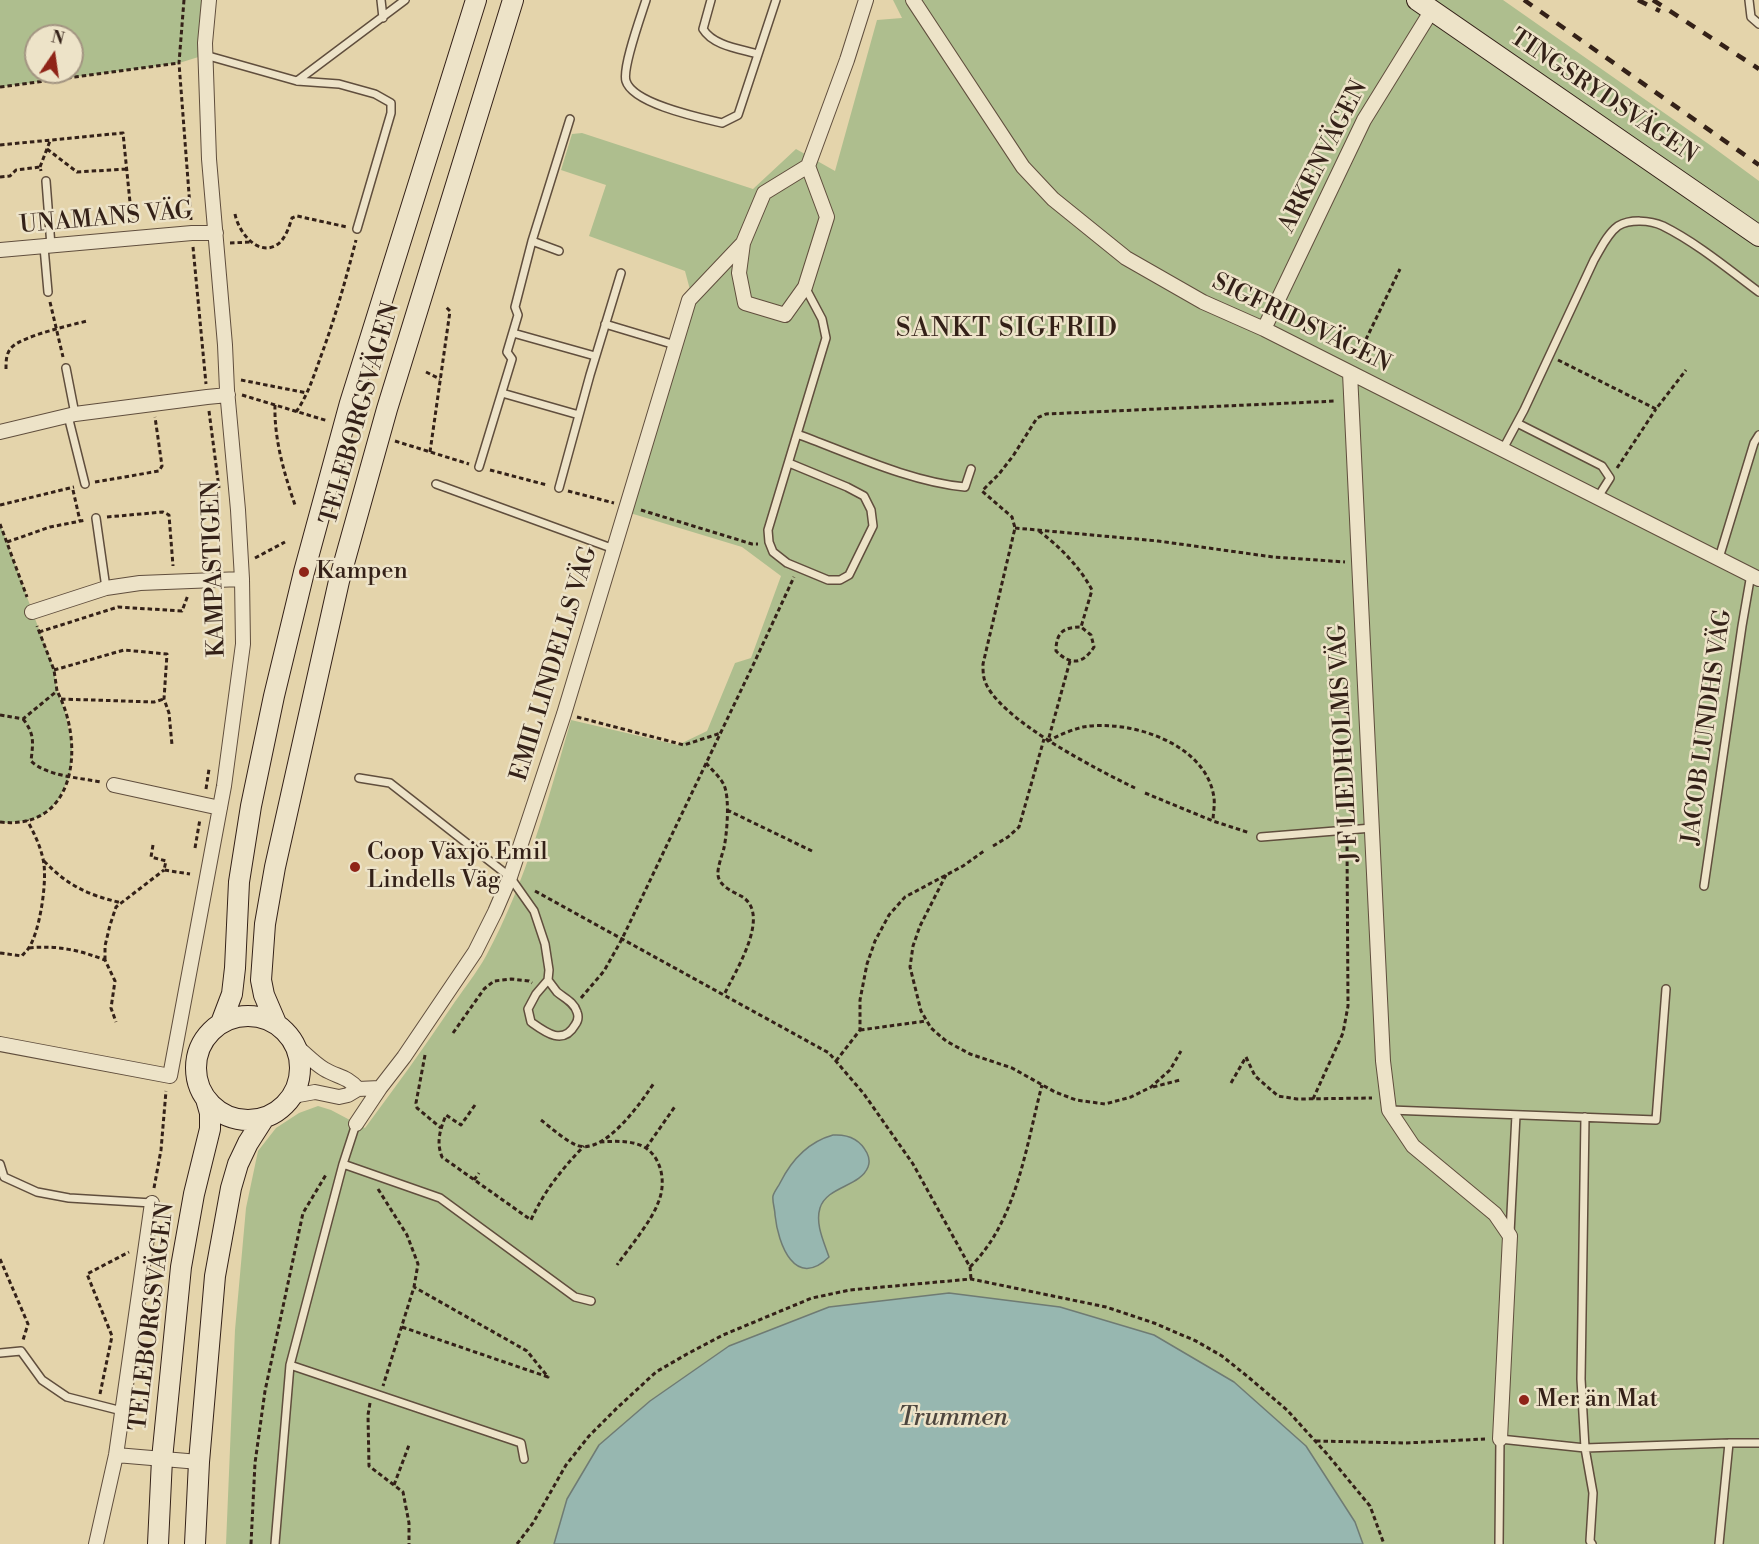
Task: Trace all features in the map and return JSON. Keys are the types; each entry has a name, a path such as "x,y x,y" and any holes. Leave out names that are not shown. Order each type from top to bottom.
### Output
{"main road":[{"name":"TELEBORGSVÄGEN","path":"221,1023 232,994 239,882 251,806 274,696 304,572 350,403 476,0"},
{"name":"TELEBORGSVÄGEN","path":"276,1023 261,980 265,924 275,867 339,581 387,409 513,0"},
{"name":"TINGSRYDSVÄGEN","path":"1425,5 1759,236"},
{"path":"234,1017 263,1017 276,1023 291,1037 300,1059 301,1072 293,1096 280,1110 264,1118 251,1121 226,1116 206,1099 200,1088 196,1076 198,1052 211,1031 234,1017"},
{"name":"TELEBORGSVÄGEN","path":"158,1544 162,1459 181,1267 194,1194 210,1129 210,1113 206,1099"},
{"path":"195,1544 199,1462 215,1276 231,1188 238,1164 264,1118"}],"street":[{"name":"KAMPASTIGEN","path":"0,1044 170,1076 220,808 243,644 242,572 209,159 205,43 209,0"},
{"path":"808,166 847,60 866,0"},
{"name":"SIGFRIDSVÄGEN","path":"913,0 1023,167 1053,199 1126,258 1203,302 1264,329 1755,576"},
{"name":"ARKENVÄGEN","path":"1264,329 1364,120 1425,5"},
{"name":"EMIL LINDELLS VÄG","path":"808,166 827,216 805,287 785,315 745,303 739,273 743,243 764,194 808,166"},
{"name":"UNAMANS VÄG","path":"0,250 192,233 216,233"},
{"name":"EMIL LINDELLS VÄG","path":"356,1124 475,952 495,912 510,877 564,714 689,300 743,243"},
{"name":"J F LIEDHOLMS VÄG","path":"1350,372 1383,1061 1388,1104 1413,1146 1495,1214 1510,1236"},
{"path":"0,432 71,415 153,404 227,387"},
{"path":"32,612 106,588 140,583 193,581 242,572"},
{"path":"114,785 220,808"},
{"path":"296,1046 323,1068 344,1077 358,1089"},
{"path":"293,1096 315,1092 339,1097 358,1089 380,1088"},
{"path":"96,1544 116,1455 152,1203"},
{"path":"1500,1438 1510,1236"},
{"path":"116,1455 199,1462"}],"lane":[{"path":"381,0 383,18"},
{"path":"297,81 405,0"},
{"path":"646,0 626,68 626,80 631,90 642,98 678,112 722,123 738,115 776,0"},
{"path":"711,0 703,29 707,36 718,42 758,54"},
{"path":"1749,0 1751,17 1759,24"},
{"path":"205,56 297,81 339,84 375,94 391,103 391,113 357,229"},
{"path":"479,467 512,359 507,352 518,315 515,307 532,241 570,119"},
{"path":"46,181 48,292"},
{"path":"1503,449 1594,261 1618,226 1636,221 1661,225 1712,256 1759,291"},
{"path":"532,241 559,251"},
{"path":"559,488 621,273"},
{"path":"789,463 864,496 872,510 873,526 849,575 840,580 828,580 787,563 773,552 769,542 768,530 826,338 822,319 805,287"},
{"path":"605,324 675,345"},
{"path":"513,333 596,356"},
{"path":"66,368 71,415 85,484"},
{"path":"502,393 579,415"},
{"path":"1517,423 1602,466 1610,478 1598,497"},
{"path":"797,434 926,480 953,486 965,487 971,469"},
{"path":"1719,558 1754,444 1759,435"},
{"name":"EMIL LINDELLS VÄG","path":"436,484 614,549"},
{"path":"96,518 106,588"},
{"name":"JACOB LUNDHS VÄG","path":"1704,886 1742,626 1755,576"},
{"path":"359,778 390,783 510,877 534,911 545,944 549,970 548,980 536,994 528,1009 531,1022 546,1033 560,1037 572,1031 578,1020 577,1011 548,980"},
{"path":"1261,837 1372,828"},
{"path":"1388,1104 1516,1115 1656,1120 1666,989"},
{"path":"1510,1236 1516,1115"},
{"path":"1585,1117 1581,1379 1585,1448 1593,1493 1590,1541 1592,1544"},
{"path":"275,1544 290,1365 343,1164 356,1124"},
{"path":"0,1164 4,1177 37,1192 69,1198 152,1203"},
{"path":"343,1164 440,1198 575,1297 591,1301"},
{"path":"0,1353 21,1350 42,1380 67,1397 122,1411"},
{"path":"290,1365 521,1443 524,1459"},
{"path":"1499,1544 1500,1438 1585,1448 1759,1443"},
{"path":"1719,1544 1729,1443"}],"path":[{"path":"184,0 179,63 206,384 307,393"},
{"path":"0,87 179,63"},
{"path":"0,145 123,133 134,239"},
{"path":"46,181 40,167 50,140"},
{"path":"47,149 77,172 126,169"},
{"path":"0,177 10,176 16,170 40,167"},
{"path":"235,214 237,225 250,242"},
{"path":"235,242 250,242 261,247 274,247 284,238 292,218 297,216 357,229 356,241 333,322 307,393 296,412"},
{"path":"1350,372 1400,269"},
{"path":"48,292 66,368"},
{"path":"430,452 450,311 446,307"},
{"path":"6,369 6,357 11,348 21,341 87,321"},
{"path":"1548,356 1656,409"},
{"path":"1610,478 1656,409 1686,370"},
{"path":"426,372 440,379"},
{"path":"227,387 329,422"},
{"path":"1135,788 1091,767 1046,740 999,702 990,691 984,679 983,664 1015,528 1012,517 982,491 1013,456 1037,418 1046,414 1352,400"},
{"path":"0,506 85,484 159,471 162,466 153,404"},
{"path":"275,405 274,427 295,505"},
{"path":"395,441 479,467 627,506 752,544 769,542"},
{"path":"73,487 80,521"},
{"path":"0,524 54,670 72,748 70,776 57,802 40,817 7,823 0,822"},
{"path":"1015,528 1158,541 1273,557 1359,563"},
{"path":"1038,530 1052,541 1092,590 1081,627"},
{"path":"242,572 285,542"},
{"path":"574,1006 604,971 622,939 798,567"},
{"path":"39,632 118,607 182,611 193,581"},
{"path":"1070,627 1081,627 1091,635 1094,647 1087,656 1076,662 1065,660 1056,651 1056,641 1062,632 1070,627"},
{"path":"54,670 124,650 167,654 164,699 169,712 172,745"},
{"path":"993,846 1019,827 1070,661"},
{"path":"23,719 57,691"},
{"path":"61,699 154,702 164,699"},
{"path":"564,714 684,745 721,733"},
{"path":"0,715 23,719 31,728 32,761 37,767 114,785"},
{"path":"1046,740 1082,728 1118,726 1134,728 1173,744 1187,753 1200,766 1210,784 1215,798 1213,821"},
{"path":"706,763 724,785 727,810 728,829 718,875 722,884 746,899 751,909 754,926 752,937 724,995"},
{"path":"1145,793 1213,821 1261,837"},
{"path":"727,810 812,851"},
{"path":"0,953 22,956 29,948 35,933 43,896 44,861 38,841 27,820"},
{"path":"1313,1099 1343,1033 1348,1006 1347,830"},
{"path":"116,1022 111,1008 115,981 105,960 105,946 117,907 164,870 166,861 151,857 153,845"},
{"path":"836,1061 860,1030 860,1000 867,964 875,940 889,915 905,897 963,866 984,851"},
{"path":"44,861 57,875 86,893 122,903"},
{"path":"164,870 190,874"},
{"path":"946,875 920,926 913,946 910,967 921,1011 931,1028 946,1041 970,1054 1012,1068 1055,1092 1076,1100 1105,1104 1131,1097 1151,1087 1180,1080"},
{"path":"510,877 829,1053 864,1094 913,1164 970,1267 971,1279"},
{"path":"29,948 62,947 105,960"},
{"path":"453,1033 484,990 494,981 511,979 529,981 541,989"},
{"path":"860,1030 927,1021"},
{"path":"1151,1087 1170,1070 1181,1051"},
{"path":"425,1053 417,1108 441,1128"},
{"path":"1232,1083 1246,1057 1255,1076 1278,1096 1388,1104"},
{"path":"600,1142 634,1112 654,1083"},
{"path":"970,1267 984,1253 1010,1204 1042,1085"},
{"path":"475,1105 461,1125 447,1115 441,1128 439,1149 442,1157 531,1220 554,1179 584,1146"},
{"path":"646,1148 676,1105"},
{"path":"541,1120 576,1145 620,1141 646,1148 656,1159 662,1180 658,1204 616,1265"},
{"path":"252,1544 255,1463 266,1391 303,1213 332,1164"},
{"path":"367,1173 406,1235 418,1263 414,1287 380,1395"},
{"path":"474,1180 479,1173"},
{"path":"98,1405 112,1336 87,1274 146,1244"},
{"path":"0,1259 28,1324 21,1350"},
{"path":"517,1544 533,1523 566,1465 589,1436 656,1372 723,1335 812,1298 850,1290 971,1279 1106,1306 1196,1341 1222,1356 1287,1410 1316,1442 1370,1506 1384,1544"},
{"path":"402,1327 548,1377 526,1352 414,1287"},
{"path":"372,1392 368,1415 369,1466 403,1492 409,1523 409,1544"},
{"path":"1316,1442 1406,1443 1500,1438"},
{"path":"394,1485 409,1445"}],"green space":[{"path":"0,0 211,0 205,55 179,63 84,76 84,24 24,24 24,84 0,87"},
{"path":"893,0 1503,0 1759,181 1759,1544 1363,1544 1355,1522 1306,1446 1234,1382 1154,1335 1060,1307 829,1307 729,1346 650,1401 599,1445 567,1499 554,1544 226,1544 235,1330 246,1208 258,1151 276,1128 299,1113 318,1106 331,1110 365,1128 486,956 513,899 535,840 571,720 678,745 707,731 735,663 751,658 781,576 742,547 630,513 693,301 685,271 589,236 606,185 561,170 572,134 582,133 753,189 796,149 835,171 877,20 902,18"},
{"path":"0,524 54,670 72,748 70,776 57,802 40,817 7,823 0,822"}],"water":[{"path":"833,1135 844,1135 857,1141 867,1153 869,1165 858,1179 829,1195 820,1208 821,1233 829,1257 817,1266 807,1268 798,1266 784,1250 777,1226 773,1196 789,1167 801,1153 816,1142"},
{"name":"Trummen","path":"949,1293 1060,1307 1154,1335 1234,1382 1306,1446 1355,1522 1363,1544 554,1544 567,1499 599,1445 650,1401 729,1346 829,1307"}],"railway":[{"path":"1524,0 1759,165"},
{"path":"1638,0 1660,11"},
{"path":"1653,0 1759,69"}],"place":[{"name":"Kampen","path":"304,572"},
{"name":"Coop Växjö Emil Lindells Väg","path":"355,867"},
{"name":"Mer än Mat","path":"1524,1400"}],"district":[{"name":"SANKT SIGFRID","path":"1007,330"}]}
